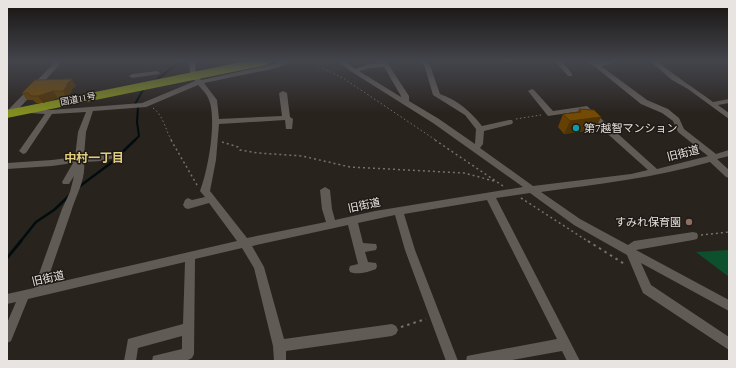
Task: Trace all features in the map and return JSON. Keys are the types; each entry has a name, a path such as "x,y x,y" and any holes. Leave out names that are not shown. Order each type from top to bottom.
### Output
{"highway":[{"name":"国道11号","path":"8,113 31,109 152,78"},
{"name":"国道11号","path":"180,78 199,78"}],"street":[{"path":"8,113 44,78"},
{"path":"31,109 37,112 50,112 134,107 147,103 196,79 201,78"},
{"path":"365,78 476,148 542,198 577,222 729,306"},
{"path":"394,78 405,96 405,102"},
{"path":"431,78 437,95 447,99 468,113 480,129 479,144 476,148"},
{"path":"613,78 644,102 665,111 676,120 681,130 713,157 729,175"},
{"path":"673,78 690,88 729,117"},
{"path":"196,79 212,98 216,107 216,122 208,195 245,243 259,267 279,346 280,361"},
{"path":"532,92 551,114 584,108 655,172"},
{"path":"283,93 286,118 288,119 289,127"},
{"path":"712,104 729,101"},
{"path":"38,292 67,209 75,192 80,167 79,159 82,132 90,110"},
{"path":"23,151 50,112"},
{"path":"216,122 286,118"},
{"path":"480,129 509,122"},
{"name":"旧街道","path":"7,299 332,224 398,211 490,196 631,177 729,153"},
{"path":"7,166 102,158 119,154"},
{"path":"66,182 79,159"},
{"path":"325,190 327,209 332,224"},
{"path":"188,202 188,205 208,195"},
{"path":"490,196 574,361"},
{"path":"398,211 410,250 452,361"},
{"path":"352,220 363,267"},
{"path":"630,250 634,245 693,236"},
{"path":"359,248 372,247"},
{"path":"630,250 647,289 729,344"},
{"path":"158,361 188,354 190,256"},
{"path":"7,337 24,296"},
{"path":"130,361 132,343 189,328"},
{"path":"279,346 392,330"},
{"path":"472,361 565,344"}],"path":[{"path":"147,103 158,112 163,120 166,131 187,170 199,188 208,195"},
{"path":"509,122 510,120 530,116 551,114"},
{"path":"214,141 238,147 240,150 253,153 310,157 335,165 464,173 495,181"},
{"path":"693,236 729,232"},
{"path":"392,330 436,316"}],"green space":[{"path":"729,250 729,277 696,252"}],"building":[{"path":"72,79 63,91 53,91 38,96 31,96 28,93 22,93 35,80"},
{"path":"579,109 594,110 601,117 570,121 563,114 581,112"}],"waterway":[{"path":"155,81 159,78"},
{"path":"135,104 143,90"},
{"path":"135,140 139,136 137,122 138,107"},
{"path":"80,186 111,163 135,140"},
{"path":"20,242 36,222 54,210 70,195"},
{"path":"7,258 21,241"}],"place":[{"name":"第7越智マンション","path":"576,128"},
{"name":"すみれ保育園","path":"689,222"}],"district":[{"name":"中村一丁目","path":"94,158"}]}
